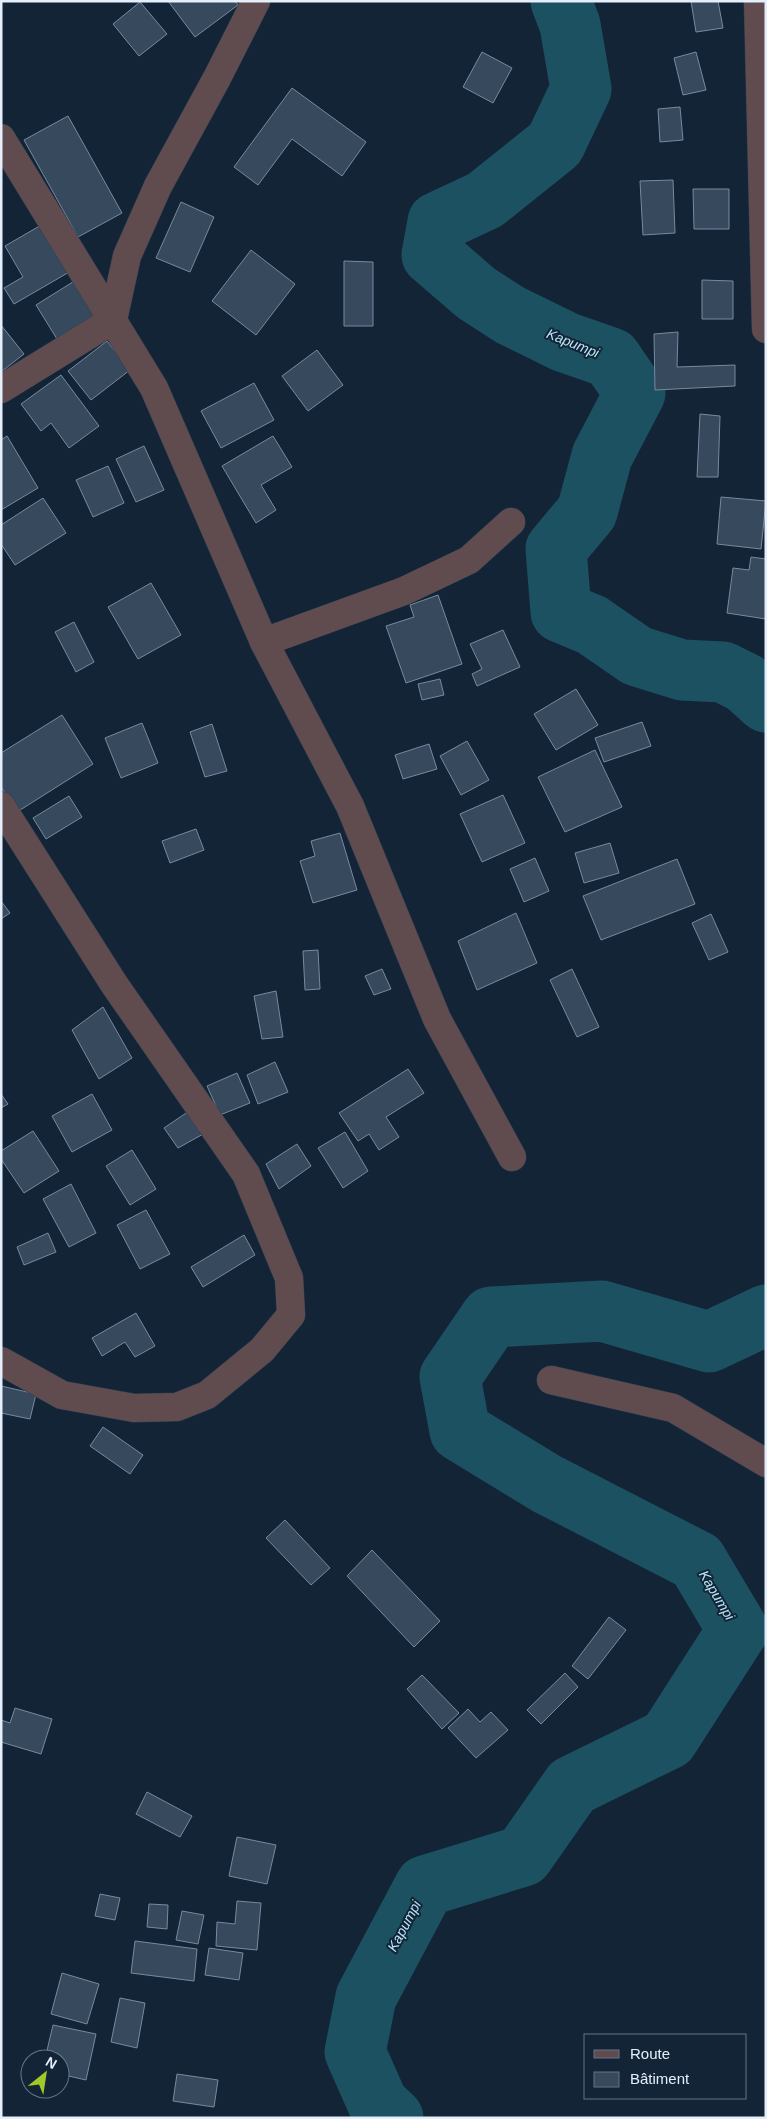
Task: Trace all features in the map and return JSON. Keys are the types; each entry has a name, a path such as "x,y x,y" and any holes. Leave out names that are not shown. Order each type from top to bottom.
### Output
{"street":[{"path":"1,389 112,320 127,256 158,186 217,78 256,1"},
{"path":"758,1 766,329"},
{"path":"1,138 154,388 264,642 350,806 437,1019 512,1157"},
{"path":"264,642 404,592 469,560 511,522"},
{"path":"1,806 114,984 246,1174 289,1278 291,1315 262,1350 207,1395 177,1407 134,1408 62,1395 1,1361"},
{"path":"551,1380 673,1408 766,1462"}],"building":[{"path":"168,1 235,1 238,5 195,37"},
{"path":"691,1 718,1 723,28 696,32"},
{"path":"140,2 167,34 139,56 113,24"},
{"path":"482,52 512,68 493,103 463,87"},
{"path":"696,52 706,90 683,95 674,58"},
{"path":"292,88 366,142 342,176 292,139 258,185 234,167"},
{"path":"680,107 683,140 660,142 658,109"},
{"path":"68,116 122,213 78,237 24,140"},
{"path":"673,180 675,233 643,235 640,181"},
{"path":"693,189 729,189 729,229 694,229"},
{"path":"181,202 214,217 190,272 156,258"},
{"path":"43,224 71,271 14,304 4,288 23,277 5,246"},
{"path":"251,250 295,284 256,335 212,301"},
{"path":"344,261 373,262 373,326 344,326"},
{"path":"76,280 98,315 57,339 36,305"},
{"path":"702,280 733,281 733,319 702,319"},
{"path":"1,325 24,354 1,372"},
{"path":"678,332 677,367 735,365 735,386 655,390 654,334"},
{"path":"107,341 130,370 91,400 68,371"},
{"path":"317,350 343,385 308,411 282,376"},
{"path":"61,375 99,426 69,448 51,423 41,431 21,404"},
{"path":"254,383 274,420 221,448 201,411"},
{"path":"700,414 720,416 718,477 697,477"},
{"path":"7,436 38,488 1,510 1,440"},
{"path":"273,436 292,467 261,485 276,510 256,523 222,466"},
{"path":"144,446 164,490 136,502 116,459"},
{"path":"108,466 124,503 93,517 76,480"},
{"path":"721,497 766,501 761,549 717,544"},
{"path":"43,498 66,533 15,565 1,544 1,525"},
{"path":"751,557 766,559 766,619 727,613 733,568 749,570"},
{"path":"151,583 181,635 138,659 108,607"},
{"path":"438,595 462,664 406,683 386,626 414,617 410,605"},
{"path":"74,622 94,662 76,672 55,632"},
{"path":"503,630 520,667 477,686 472,674 482,669 470,644"},
{"path":"440,679 444,695 422,700 418,684"},
{"path":"576,689 598,725 556,750 534,714"},
{"path":"62,715 93,764 17,812 1,787 1,753"},
{"path":"642,722 651,746 604,762 595,738"},
{"path":"142,723 158,763 121,778 105,738"},
{"path":"212,724 227,771 205,777 190,732"},
{"path":"467,741 489,780 461,795 440,756"},
{"path":"429,744 437,769 403,779 395,755"},
{"path":"595,750 622,807 565,832 538,777"},
{"path":"503,795 525,843 482,862 460,814"},
{"path":"69,796 82,817 46,839 33,818"},
{"path":"196,829 204,850 170,863 162,841"},
{"path":"340,833 357,890 313,903 300,861 315,856 311,841"},
{"path":"610,843 619,873 584,883 575,853"},
{"path":"535,858 549,891 524,902 510,869"},
{"path":"677,859 695,904 601,940 583,896"},
{"path":"1,901 10,913 1,919"},
{"path":"516,913 537,963 477,990 458,941"},
{"path":"711,914 728,952 709,960 692,923"},
{"path":"318,950 320,989 305,990 303,951"},
{"path":"382,969 391,989 374,995 365,976"},
{"path":"572,969 599,1027 577,1037 550,980"},
{"path":"276,991 283,1037 262,1039 254,996"},
{"path":"103,1007 132,1058 99,1079 72,1030"},
{"path":"275,1062 288,1092 258,1104 247,1075"},
{"path":"408,1069 424,1093 386,1117 399,1137 379,1150 369,1134 358,1141 339,1113"},
{"path":"237,1073 250,1103 220,1115 207,1086"},
{"path":"1,1094 8,1104 1,1108"},
{"path":"92,1094 112,1130 72,1152 52,1116"},
{"path":"192,1109 205,1133 178,1148 164,1128"},
{"path":"33,1131 59,1171 24,1193 1,1159 1,1151"},
{"path":"345,1132 368,1171 343,1188 318,1148"},
{"path":"297,1144 311,1166 279,1189 266,1164"},
{"path":"132,1150 156,1189 130,1205 106,1166"},
{"path":"71,1184 96,1233 69,1247 43,1199"},
{"path":"146,1210 170,1254 140,1269 117,1225"},
{"path":"48,1233 56,1252 24,1265 17,1247"},
{"path":"244,1235 255,1255 203,1287 191,1267"},
{"path":"136,1313 155,1346 135,1357 125,1342 102,1356 92,1338"},
{"path":"1,1386 36,1394 30,1419 1,1413"},
{"path":"103,1427 143,1455 130,1474 90,1446"},
{"path":"285,1520 330,1568 311,1585 266,1538"},
{"path":"372,1550 440,1621 414,1647 347,1576"},
{"path":"609,1617 626,1630 588,1679 572,1666"},
{"path":"565,1673 578,1687 541,1724 527,1710"},
{"path":"422,1675 459,1713 442,1729 407,1689"},
{"path":"15,1708 52,1719 41,1754 1,1742 1,1720 10,1723"},
{"path":"468,1709 480,1722 491,1712 508,1730 476,1758 448,1728"},
{"path":"147,1792 192,1816 180,1837 136,1814"},
{"path":"237,1837 276,1845 267,1884 229,1876"},
{"path":"100,1894 120,1898 115,1920 95,1916"},
{"path":"237,1901 261,1903 257,1950 216,1946 217,1922 235,1924"},
{"path":"149,1904 168,1905 167,1929 147,1927"},
{"path":"182,1911 204,1915 198,1944 176,1940"},
{"path":"135,1941 197,1949 194,1981 131,1973"},
{"path":"209,1948 243,1953 239,1980 205,1975"},
{"path":"62,1973 99,1984 87,2024 51,2014"},
{"path":"120,1998 145,2003 137,2048 111,2042"},
{"path":"53,2025 96,2034 86,2080 70,2076 70,2049 47,2049"},
{"path":"177,2074 218,2080 214,2107 173,2101"}],"waterway":[{"name":"Kapumpi","path":"561,1 570,25 581,89 555,144 485,200 438,222 432,255 476,293 510,315 565,342 611,358 635,393 602,456 587,512 556,549 561,612 592,625 637,656 682,670 723,672 745,683 766,702"},
{"name":"Kapumpi","path":"393,2118 378,2104 355,2052 366,1997 425,1886 523,1856 572,1786 668,1739 738,1630 697,1561 547,1484 460,1431 450,1377 491,1317 602,1311 709,1342 766,1315"}]}
